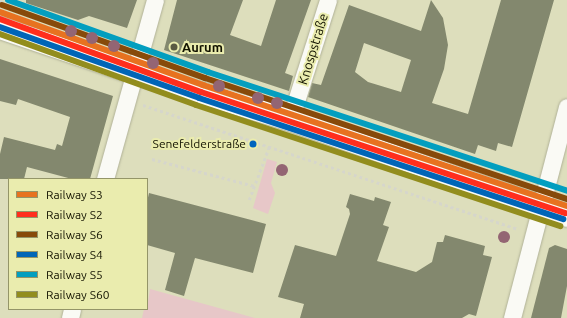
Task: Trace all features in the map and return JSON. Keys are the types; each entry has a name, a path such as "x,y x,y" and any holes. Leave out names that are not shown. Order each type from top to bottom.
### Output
{"main road":[{"path":"0,28 134,74 290,120 567,216"}],"street":[{"path":"105,178 155,0"},
{"name":"Knospstraße","path":"290,120 328,0"},
{"path":"512,318 567,107"}],"path":[{"path":"0,1 10,5"},
{"path":"38,14 142,47"},
{"path":"44,22 51,25 53,19"},
{"path":"127,100 534,235"},
{"path":"249,200 269,147"},
{"path":"152,159 254,186"}],"shaded area":[{"path":"267,159 277,162 271,183 275,193 268,214 253,208"},
{"path":"150,289 255,318 142,318 144,310 148,310"}],"building":[{"path":"26,0 137,0 127,28 89,16 78,20 26,3"},
{"path":"177,0 243,0 230,35 261,46 276,0 311,0 285,73 293,76 289,91 164,50"},
{"path":"431,0 443,18 448,45 444,69 432,103 468,114 501,0 554,0 512,147 498,143 496,151 478,145 475,154 308,97 312,83 321,85 349,5 421,31","holes":["364,43 411,60 401,92 368,82 355,72"]},
{"path":"0,59 113,96 90,178 68,178 27,167 24,178 0,179 0,154 4,137 55,150 57,144 62,146 70,117 18,99 16,105 0,101"},
{"path":"149,193 266,224 253,273 195,258 184,296 165,290 175,253 148,245"},
{"path":"350,194 374,201 375,197 391,202 383,225 389,227 377,261 416,272 432,262 437,242 443,242 445,235 485,246 483,255 492,257 476,316 469,314 462,318 300,318 304,304 278,297 295,245 336,256 350,214 349,209 346,207"},
{"path":"555,245 567,249 567,286 561,318 531,318 549,248"}],"rail line":[{"name":"S5","path":"8,0 208,72 567,191"},
{"name":"S6","path":"2,5 205,78 567,199"},
{"name":"S3","path":"0,12 203,85 567,206"},
{"name":"S2","path":"0,19 201,92 565,213"},
{"name":"S4","path":"0,27 199,98 563,219"},
{"name":"S60","path":"0,34 196,105 560,226"}],"place":[{"name":"Aurum","path":"174,47"},
{"name":"Senefelderstraße","path":"253,144"}]}
